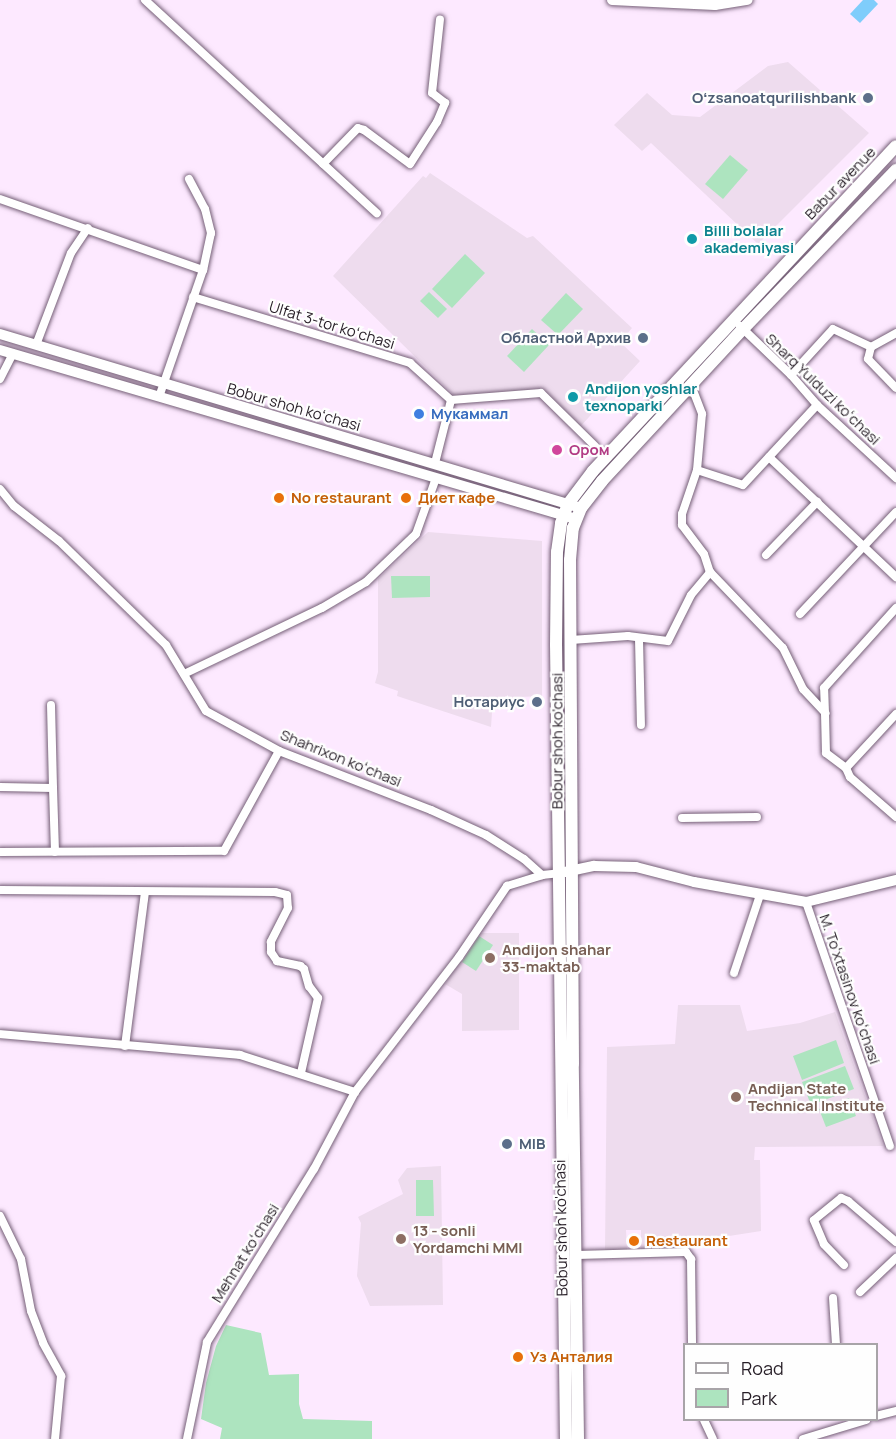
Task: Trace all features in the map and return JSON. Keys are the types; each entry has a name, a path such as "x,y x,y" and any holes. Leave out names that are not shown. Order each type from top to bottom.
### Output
{"main road":[{"path":"612,0 715,4 748,0"},
{"name":"Babur avenue","path":"732,319 896,146"},
{"path":"578,513 691,385 896,170"},
{"name":"Bobur shoh ko'chasi","path":"578,1439 577,1255 558,533 565,509 593,471 732,319"},
{"name":"Bobur shoh koʻchasi","path":"0,334 435,463 541,496 578,513"},
{"name":"Bobur shoh koʻchasi","path":"0,350 539,508 565,509"},
{"path":"539,508 541,496"},
{"name":"Bobur shoh ko'chasi","path":"566,1439 566,872 571,640 570,556 578,513"},
{"path":"566,872 594,866 633,866 806,903 896,880"}],"street":[{"path":"145,0 377,213"},
{"path":"323,164 358,128 410,164 437,122 445,103 432,93 441,19"},
{"path":"159,397 203,270 211,233 205,208 189,178"},
{"path":"0,199 203,270"},
{"path":"36,345 71,254 88,228"},
{"name":"Ulfat 3-tor koʻchasi","path":"193,297 410,363 451,400"},
{"name":"Sharq Yulduzi koʻchasi","path":"732,319 791,375 817,405 896,478"},
{"path":"791,375 833,329 871,347"},
{"path":"896,333 871,347 868,359 896,388"},
{"path":"0,379 13,354"},
{"path":"691,385 702,414 698,470 681,520 704,554 710,572 783,648 803,689 825,713"},
{"path":"435,463 451,400 541,393 595,446"},
{"path":"698,470 743,486 817,405"},
{"path":"769,457 896,577"},
{"path":"184,674 237,646 322,608 366,582 416,534 436,478"},
{"name":"Shahrixon koʻchasi","path":"0,489 14,506 58,541 166,645 199,703 206,711 279,751 431,810 486,835 524,859 542,875"},
{"path":"766,555 817,502"},
{"path":"800,614 896,512"},
{"path":"571,640 628,636 668,641 691,595 710,572"},
{"path":"896,608 824,688 826,753 846,768 850,777 896,817"},
{"path":"639,639 641,725"},
{"path":"51,705 55,852"},
{"path":"846,768 896,714"},
{"path":"0,852 224,851 279,751"},
{"path":"0,787 54,788"},
{"path":"682,818 757,817"},
{"name":"Mehnat koʻchasi","path":"187,1439 207,1342 314,1169 355,1092 459,957 507,886 542,875 566,872"},
{"path":"0,890 275,892 287,895 288,908 271,942 271,952 277,961 304,969 309,986 318,998 301,1073"},
{"path":"125,1046 145,892"},
{"path":"734,973 760,895"},
{"name":"M. Toʻxtasinov koʻchasi","path":"806,903 894,1146"},
{"path":"0,1034 240,1055 355,1092"},
{"path":"844,1265 824,1244 814,1220 841,1198 848,1201 896,1242"},
{"path":"0,1216 21,1259 31,1311 43,1342 61,1376 55,1439"},
{"path":"577,1255 686,1252 691,1259 692,1343"},
{"path":"860,1292 896,1258"},
{"path":"833,1298 836,1343"},
{"path":"878,1416 896,1411"},
{"path":"705,1421 713,1439"},
{"path":"803,1439 821,1437 845,1422"}],"shaded area":[{"path":"788,62 869,133 758,244 651,143 642,151 614,125 647,93 672,115 700,117 768,66"},
{"path":"430,173 527,238 533,236 632,328 620,342 640,361 579,428 540,391 457,398 333,276 423,176 426,178"},
{"path":"428,532 542,541 542,696 493,698 491,727 397,696 398,691 375,683 378,672 378,579"},
{"name":"Andijon shahar 33-maktab","path":"478,933 519,933 519,1030 462,1031 462,994 445,984"},
{"name":"Andijan State Technical Institute","path":"678,1005 740,1005 747,1031 800,1023 835,1012 883,1146 755,1147 754,1160 760,1160 761,1231 697,1241 685,1249 641,1250 641,1230 626,1230 627,1250 605,1251 607,1047 675,1044"},
{"name":"13 - sonli Yordamchi MMI","path":"441,1166 443,1305 370,1306 357,1276 361,1223 358,1217 403,1194 398,1180 407,1168"}],"green space":[{"path":"730,155 748,170 723,199 705,184"},
{"path":"465,254 485,273 452,308 432,289"},
{"path":"429,292 447,309 438,318 420,301"},
{"path":"566,293 583,309 558,335 541,320"},
{"path":"532,329 549,345 524,372 507,356"},
{"path":"391,576 430,576 430,597 392,598"},
{"path":"479,936 493,945 476,971 462,962"},
{"path":"836,1040 844,1063 802,1080 793,1056"},
{"path":"845,1066 854,1089 811,1105 802,1082"},
{"path":"849,1098 856,1116 826,1127 819,1109"},
{"path":"416,1180 433,1180 434,1216 416,1216"},
{"path":"226,1325 261,1333 269,1375 299,1374 299,1404 303,1419 372,1421 372,1439 220,1439 222,1428 201,1419 206,1383 216,1346"}],"water":[{"path":"863,0 874,0 878,4 860,23 850,14"}],"place":[{"name":"Oʻzsanoatqurilishbank","path":"868,98"},
{"name":"Billi bolalar akademiyasi","path":"692,239"},
{"name":"Областной Архив","path":"643,338"},
{"name":"Andijon yoshlar texnoparki","path":"573,397"},
{"name":"Мукаммал","path":"419,414"},
{"name":"Ором","path":"557,450"},
{"name":"No restaurant","path":"279,498"},
{"name":"Диет кафе","path":"406,498"},
{"name":"Нотариус","path":"537,702"},
{"name":"Andijon shahar 33-maktab","path":"490,958"},
{"name":"Andijan State Technical Institute","path":"736,1097"},
{"name":"MIB","path":"507,1144"},
{"name":"13 - sonli Yordamchi MMI","path":"401,1239"},
{"name":"Restaurant","path":"634,1241"},
{"name":"Уз Анталия","path":"518,1357"}]}
